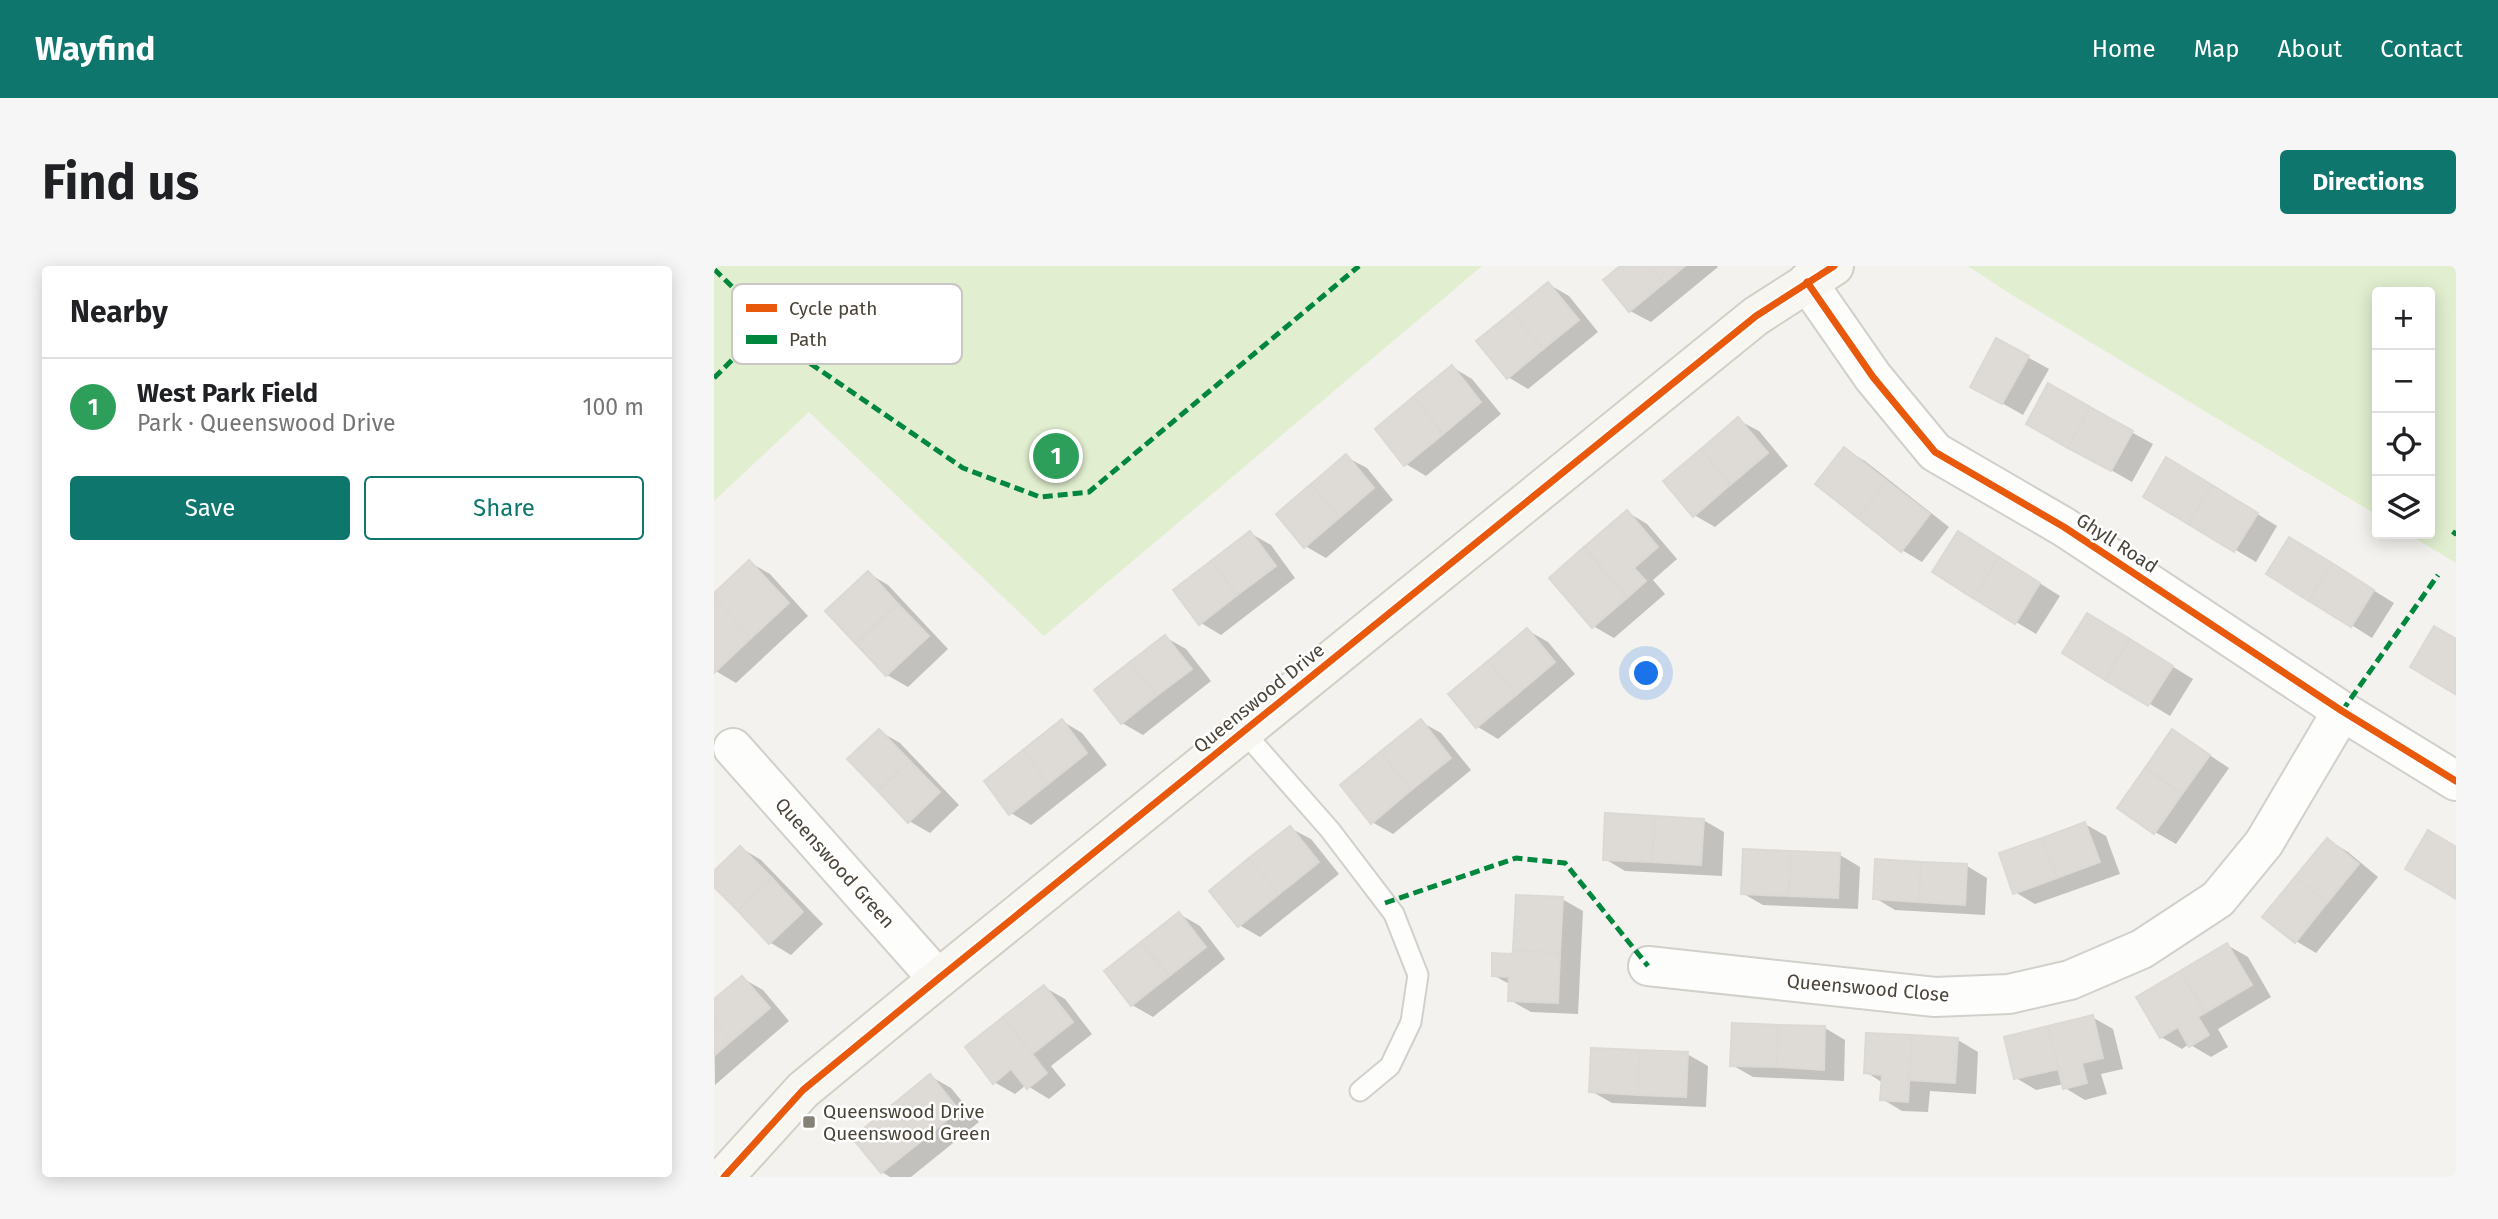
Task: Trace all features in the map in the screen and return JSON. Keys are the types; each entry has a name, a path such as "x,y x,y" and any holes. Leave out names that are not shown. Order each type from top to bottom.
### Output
{"street":[{"name":"Ghyll Road","path":"1821,274 1873,377 1935,452 2064,527 2342,711 2456,781"},
{"name":"Queenswood Drive","path":"724,1177 803,1090 938,978 1756,316 1821,274"},
{"name":"Queenswood Close","path":"1648,966 1935,997 2009,994 2070,980 2142,949 2218,899 2264,843 2342,711"},
{"name":"Queenswood Green","path":"733,748 938,978"}],"lane":[{"path":"1243,731 1330,830 1394,914 1418,975 1411,1023 1390,1066 1360,1091"}],"green space":[{"path":"714,266 1482,266 1044,636 809,412 714,501"},
{"path":"1968,266 2456,266 2456,563 2416,539 2435,539 2435,287 2372,287 2372,512"}],"building":[{"path":"1620,266 1650,266 1664,283 1629,312 1603,280"},
{"path":"1650,266 1685,266 1664,283"},
{"path":"1548,282 1579,320 1543,349 1512,312"},
{"path":"1512,312 1543,349 1507,379 1476,341"},
{"path":"1996,338 2029,356 2002,404 1970,387"},
{"path":"1452,365 1481,402 1443,434 1413,397"},
{"path":"2048,383 2090,407 2068,448 2026,424"},
{"path":"1413,397 1443,434 1404,466 1375,429"},
{"path":"2090,407 2133,431 2111,471 2068,448"},
{"path":"1738,417 1768,453 1730,485 1701,449"},
{"path":"1844,447 1887,481 1858,518 1815,484"},
{"path":"1701,449 1730,485 1693,517 1663,481"},
{"path":"1346,454 1374,488 1339,518 1311,484"},
{"path":"2166,457 2212,485 2188,524 2143,497"},
{"path":"1887,481 1930,514 1901,552 1858,518"},
{"path":"1311,484 1339,518 1304,548 1276,514"},
{"path":"2212,485 2258,513 2234,552 2188,524"},
{"path":"1627,510 1658,547 1634,568 1646,581 1627,598 1584,547"},
{"path":"1250,531 1276,566 1237,595 1211,561"},
{"path":"1958,531 1999,557 1973,598 1932,572"},
{"path":"2289,537 2332,563 2309,601 2266,574"},
{"path":"1584,547 1627,598 1592,628 1549,578"},
{"path":"1999,557 2040,583 2015,624 1973,598"},
{"path":"749,560 789,603 751,638 714,597 714,593"},
{"path":"1211,561 1237,595 1199,625 1173,590"},
{"path":"2332,563 2374,590 2351,627 2309,601"},
{"path":"868,571 898,604 856,644 825,611"},
{"path":"714,597 751,638 714,673"},
{"path":"898,604 929,636 886,676 856,644"},
{"path":"2087,613 2130,639 2105,680 2062,653"},
{"path":"2434,626 2456,639 2455,694 2410,667"},
{"path":"1527,628 1555,662 1516,695 1488,661"},
{"path":"1165,635 1192,669 1156,696 1130,662"},
{"path":"2130,639 2173,666 2148,706 2105,680"},
{"path":"1488,661 1516,695 1476,728 1448,694"},
{"path":"1130,662 1156,696 1121,724 1094,690"},
{"path":"1062,719 1087,753 1048,784 1023,750"},
{"path":"1421,719 1451,758 1411,790 1380,752"},
{"path":"879,729 910,761 878,791 847,759"},
{"path":"2172,729 2210,755 2182,794 2145,768"},
{"path":"1023,750 1048,784 1009,815 984,781"},
{"path":"1380,752 1411,790 1371,824 1340,785"},
{"path":"910,761 940,792 908,823 878,791"},
{"path":"2145,768 2182,794 2154,834 2117,808"},
{"path":"1605,813 1655,816 1652,862 1603,860"},
{"path":"1655,816 1704,819 1701,865 1652,862"},
{"path":"2085,822 2100,862 2057,878 2042,838"},
{"path":"1290,826 1319,862 1279,894 1249,858"},
{"path":"2428,830 2456,847 2456,880 2448,894 2405,869"},
{"path":"2042,838 2057,878 2013,894 1999,853"},
{"path":"2327,838 2359,864 2327,903 2295,877"},
{"path":"740,846 772,878 738,911 714,887 714,871"},
{"path":"1743,849 1791,851 1789,896 1741,894"},
{"path":"1791,851 1840,853 1838,898 1789,896"},
{"path":"1249,858 1279,894 1238,927 1209,891"},
{"path":"1875,859 1921,862 1919,902 1873,899"},
{"path":"1921,862 1967,864 1965,905 1919,902"},
{"path":"2295,877 2327,903 2295,943 2262,917"},
{"path":"772,878 803,912 769,944 738,911"},
{"path":"2456,880 2456,899 2448,894"},
{"path":"1516,895 1563,897 1560,953 1513,950"},
{"path":"1179,912 1206,947 1169,976 1141,942"},
{"path":"1141,942 1169,976 1131,1006 1104,971"},
{"path":"2227,943 2252,985 2205,1013 2180,971"},
{"path":"1513,950 1560,953 1558,1003 1508,1001 1509,977 1492,976 1492,953 1512,954"},
{"path":"2180,971 2205,1013 2198,1017 2209,1035 2189,1047 2178,1027 2160,1038 2136,997"},
{"path":"742,976 770,1008 731,1041 714,1021 714,999"},
{"path":"1044,985 1073,1022 1032,1054 1003,1017"},
{"path":"2093,1015 2103,1058 2082,1063 2087,1083 2063,1089 2048,1026"},
{"path":"1003,1017 1047,1073 1027,1089 1011,1069 993,1084 965,1047"},
{"path":"714,1021 731,1041 714,1056"},
{"path":"1732,1023 1779,1025 1777,1067 1730,1066"},
{"path":"1779,1025 1825,1026 1824,1070 1777,1067"},
{"path":"2048,1026 2059,1069 2014,1079 2004,1037"},
{"path":"1866,1033 1912,1035 1908,1102 1880,1100 1882,1075 1864,1073"},
{"path":"1912,1035 1958,1038 1955,1083 1909,1080"},
{"path":"1591,1048 1639,1050 1638,1095 1589,1092"},
{"path":"1639,1050 1688,1052 1686,1097 1638,1095"},
{"path":"930,1074 959,1110 920,1142 891,1106"},
{"path":"891,1106 920,1142 881,1173 852,1138"}],"marked path":[{"path":"811,364 963,468 1040,497 1089,492 1359,266"},
{"path":"714,269 732,287"},
{"path":"714,378 732,360"},
{"path":"2453,535 2456,531"},
{"path":"2342,711 2438,575"},
{"path":"1385,903 1516,858 1565,863 1648,966"}],"cycle path":[{"path":"724,1177 803,1090 938,979 1756,316 1834,266"},
{"path":"1807,282 1873,377 1935,452 2064,527 2342,711 2456,781"}],"place":[{"name":"West Park Field","path":"1056,456"},
{"name":"Queenswood Drive Queenswood Green","path":"809,1122"}]}
